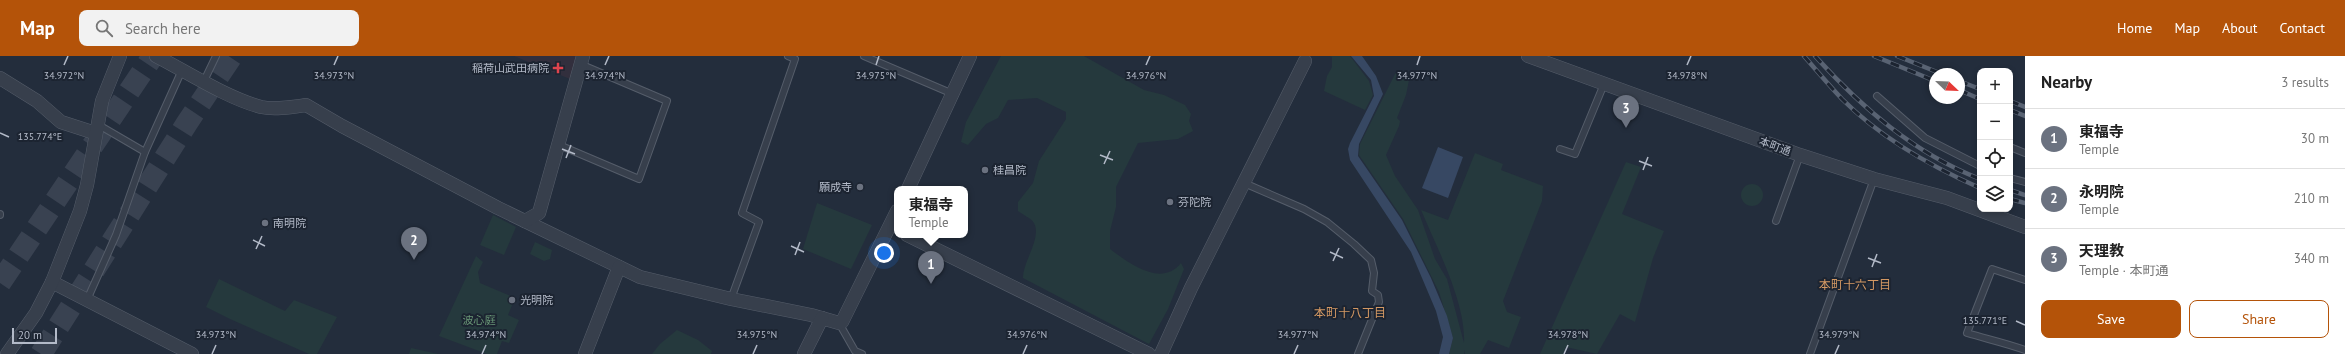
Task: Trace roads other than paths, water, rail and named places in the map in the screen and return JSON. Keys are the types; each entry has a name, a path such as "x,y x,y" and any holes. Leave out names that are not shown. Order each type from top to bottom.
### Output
{"street":[{"path":"7,354 36,313 52,282 80,211 87,185 102,101 120,56"},
{"path":"156,56 204,81 262,107 290,108 306,105 342,126 525,221 640,277 731,299 839,323 842,322 893,228"},
{"path":"909,186 970,56"},
{"name":"本町通","path":"1528,56 1800,155 1874,179 1947,198 1977,204"},
{"path":"525,221 539,213 559,145 581,60"},
{"path":"1161,354 1192,288 1305,61"},
{"path":"0,78 37,101 60,122 96,129"},
{"name":"本町通","path":"1994,212 2025,227"},
{"path":"913,238 1149,354"},
{"path":"585,354 619,267"},
{"path":"52,282 192,354"},
{"path":"804,354 822,318"}],"lane":[{"path":"204,81 216,56"},
{"path":"731,299 759,222 742,213 795,59 788,56"},
{"path":"864,56 953,94"},
{"path":"559,145 639,179 667,101 581,60"},
{"path":"88,300 116,235 145,152 182,70"},
{"path":"1560,149 1575,154 1604,84"},
{"path":"1877,96 1924,138 1977,164"},
{"path":"96,129 145,152"},
{"path":"2013,148 2025,153"},
{"path":"1776,221 1800,155"},
{"path":"1810,354 1874,179"},
{"path":"2013,179 2025,182"},
{"path":"1244,183 1316,216 1354,244 1371,260 1374,273 1372,291 1378,295 1379,302 1358,354"},
{"path":"2025,280 1992,269 1967,333 1994,342 2002,341 2025,350"},
{"path":"839,323 855,351 862,354"}],"water":[{"path":"1351,56 1362,56 1376,76 1383,94 1359,144 1358,156 1402,220 1431,278 1447,316 1453,338 1449,354 1439,354 1443,337 1436,311 1411,252 1350,160 1348,149 1350,143 1374,96 1371,80"},
{"path":"1438,147 1463,157 1448,198 1422,188"}],"tunnel":[{"path":"0,283 153,56"},
{"path":"41,354 187,123 232,56"}],"railway":[{"path":"1804,56 1842,99 1873,126 1907,150 1977,187"},
{"path":"1815,56 1851,94 1890,127 1933,156 1977,178"},
{"path":"1874,56 1929,79"},
{"path":"1897,56 1929,69"},
{"path":"1965,83 1977,88"},
{"path":"1965,93 1977,98"},
{"path":"2013,102 2025,107"},
{"path":"2013,111 2025,116"},
{"path":"2013,191 2025,195"},
{"path":"2013,200 2025,203"}],"place":[{"name":"稲荷山武田病院","path":"558,68"},
{"name":"天理教","path":"1626,128"},
{"name":"桂昌院","path":"985,170"},
{"name":"願成寺","path":"860,187"},
{"name":"芬陀院","path":"1170,202"},
{"name":"南明院","path":"265,223"},
{"name":"永明院","path":"414,260"},
{"name":"東福寺","path":"931,284"},
{"name":"光明院","path":"512,300"}],"district":[{"name":"本町十六丁目","path":"1855,284"},
{"name":"本町十八丁目","path":"1350,312"}],"park label":[{"name":"波心庭","path":"479,320"}]}
